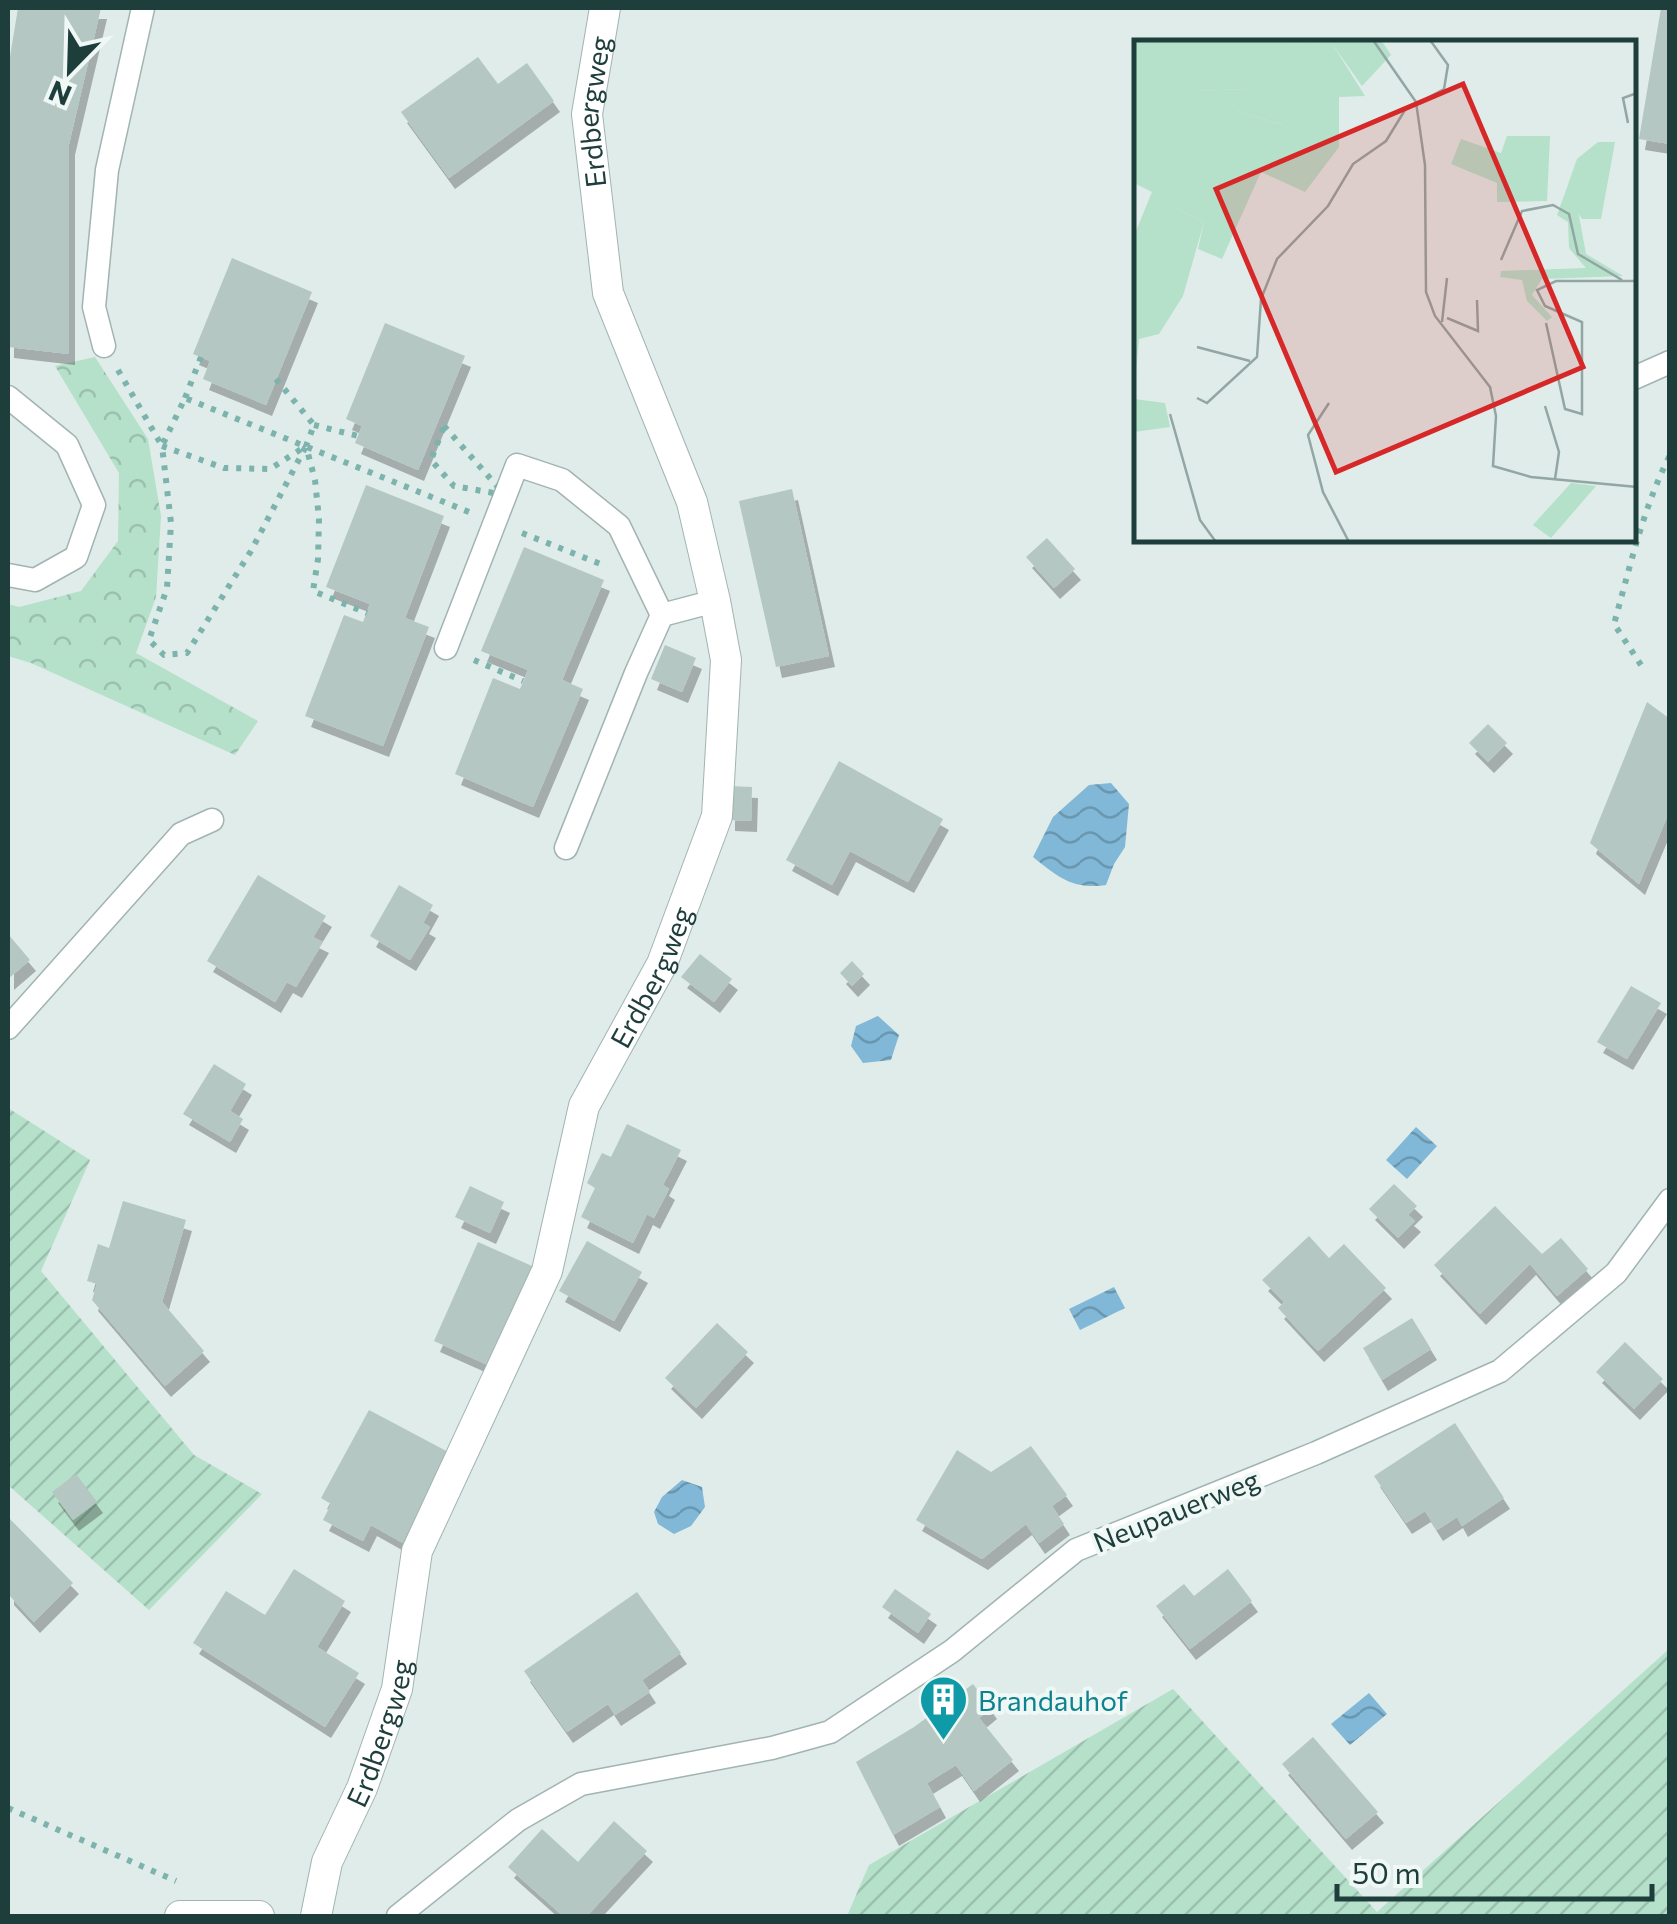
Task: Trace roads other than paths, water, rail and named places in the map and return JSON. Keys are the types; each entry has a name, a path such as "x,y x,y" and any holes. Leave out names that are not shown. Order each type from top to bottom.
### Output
{"street":[{"name":"Erdbergweg","path":"316,1916 328,1862 362,1788 397,1689 417,1551 547,1271 584,1106 662,964 718,816 726,660 715,600 692,502 608,294 587,114 605,8"},
{"path":"180,1916 259,1916"}],"lane":[{"path":"104,346 94,306 107,170 142,8"},
{"path":"1637,377 1670,362"},
{"path":"8,397 68,445 94,504 76,557 35,580 8,575"},
{"path":"446,648 517,465 562,480 619,526 662,615"},
{"path":"662,615 715,600"},
{"path":"566,848 662,615"},
{"path":"8,1028 181,834 212,820"},
{"name":"Neupauerweg","path":"398,1916 518,1820 581,1784 772,1748 830,1732 952,1651 1076,1550 1316,1454 1500,1371 1616,1273 1670,1200"}],"water":[{"path":"1111,783 1129,804 1125,847 1106,885 1084,886 1066,880 1033,857 1053,817 1089,785"},
{"path":"878,1016 899,1035 891,1060 863,1063 851,1046 856,1026"},
{"path":"1416,1127 1437,1146 1407,1179 1386,1160"},
{"path":"1114,1287 1125,1308 1080,1330 1069,1309"},
{"path":"682,1480 702,1487 705,1507 691,1526 674,1534 658,1524 654,1512 662,1497"},
{"path":"1369,1693 1387,1714 1350,1745 1331,1724"}],"place":[{"name":"Brandauhof","path":"943,1742"}]}
